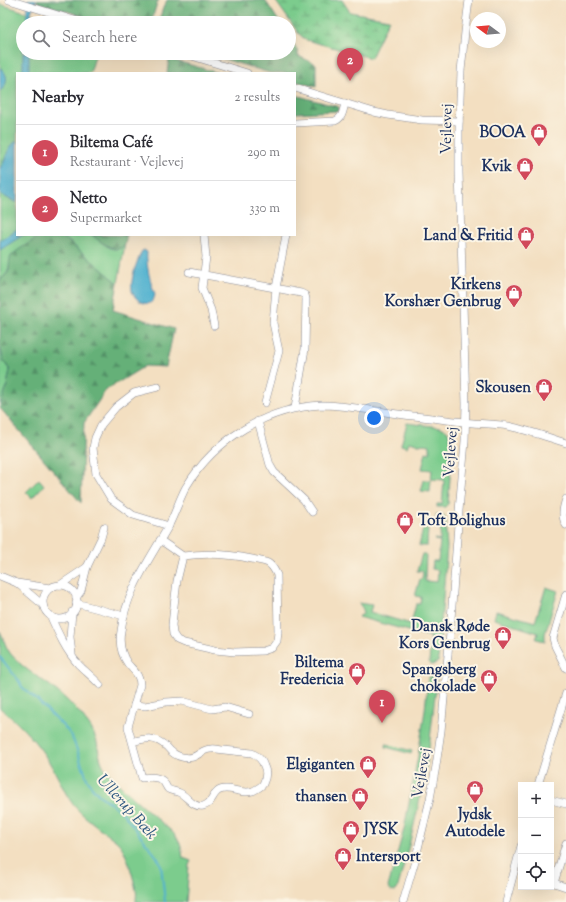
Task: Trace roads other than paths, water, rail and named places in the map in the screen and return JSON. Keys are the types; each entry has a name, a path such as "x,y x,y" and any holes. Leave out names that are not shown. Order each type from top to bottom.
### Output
{"street":[{"path":"9,0 61,16"},
{"name":"Vejlevej","path":"403,902 415,861 430,799 441,731 465,441 466,404 459,172 459,121 461,71 469,0"},
{"path":"205,60 244,72"},
{"path":"296,88 388,115 429,121 459,121"},
{"path":"296,122 335,121 342,116 345,103"},
{"path":"204,236 206,257 202,288 211,310 214,326"},
{"path":"265,403 279,351 273,323 276,288 286,236"},
{"path":"189,272 302,293 305,295 305,349 295,408"},
{"path":"158,387 134,393 116,407 101,425 95,438 93,448 96,474 111,499 133,515 169,526"},
{"path":"132,742 150,738 163,743 177,755 190,758 196,757 204,751 211,749 252,753 263,762 266,769 266,778 262,786 256,790 248,793 226,788 222,789 217,791 208,804 198,806 193,804 181,793 168,789 162,781 157,778 142,778 132,742 128,727 140,685 140,680 124,656 120,639 124,616 133,588 169,526 186,487 210,456 225,442 258,421 276,413 295,408 323,405 346,406 465,422 507,426 566,443"},
{"path":"258,421 270,465 274,472 304,500 312,512"},
{"path":"566,499 562,515 566,525"},
{"path":"76,600 81,591 87,567 101,538 104,527"},
{"path":"160,540 184,556 222,554 268,563 274,569 277,576 278,632 277,641 272,648 263,651 235,652 204,648 177,640 173,634 172,625 177,581 184,556"},
{"path":"43,605 44,595 50,588 60,585 87,567"},
{"path":"0,576 17,583 50,588"},
{"path":"17,583 43,605 50,615 56,618 68,616 75,608 76,600 74,592 70,588 60,585"},
{"path":"566,594 553,638 555,646 566,668"},
{"path":"76,600 124,616"},
{"path":"72,612 70,637 72,656"},
{"path":"50,615 60,637 72,656 100,685"},
{"path":"539,782 566,693"},
{"path":"134,705 144,706 182,701 212,709 225,707 249,714"},
{"path":"554,801 566,804"},
{"path":"566,843 554,883 566,887"},
{"path":"506,902 519,854"}],"water":[{"path":"28,0 36,0 31,16 27,16"},
{"path":"23,60 29,60 29,72 23,72"},
{"path":"0,68 5,73 6,83 0,91"},
{"path":"16,142 16,202 0,193 0,168 12,145"},
{"path":"16,230 16,236 21,236 0,250 0,241"},
{"path":"144,250 147,252 147,263 155,294 154,299 148,303 140,301 132,291 133,276 136,265 142,251"}],"waterway":[{"name":"Ullerup Bæk","path":"0,657 22,687 37,700 72,737 91,786 98,794 122,812 157,857 161,865 165,902"}],"place":[{"name":"Netto","path":"350,81"},
{"name":"BOOA","path":"539,147"},
{"name":"Kvik","path":"525,181"},
{"name":"Land & Fritid","path":"526,250"},
{"name":"Kirkens Korshær Genbrug","path":"514,308"},
{"name":"Skousen","path":"544,402"},
{"name":"Toft Bolighus","path":"405,535"},
{"name":"Dansk Røde Kors Genbrug","path":"503,650"},
{"name":"Biltema Fredericia","path":"357,686"},
{"name":"Spangsberg chokolade","path":"489,693"},
{"name":"Biltema Café","path":"382,723"},
{"name":"Elgiganten","path":"368,779"},
{"name":"Jydsk Autodele","path":"475,804"},
{"name":"thansen","path":"360,811"},
{"name":"JYSK","path":"351,844"},
{"name":"Intersport","path":"343,871"}]}
